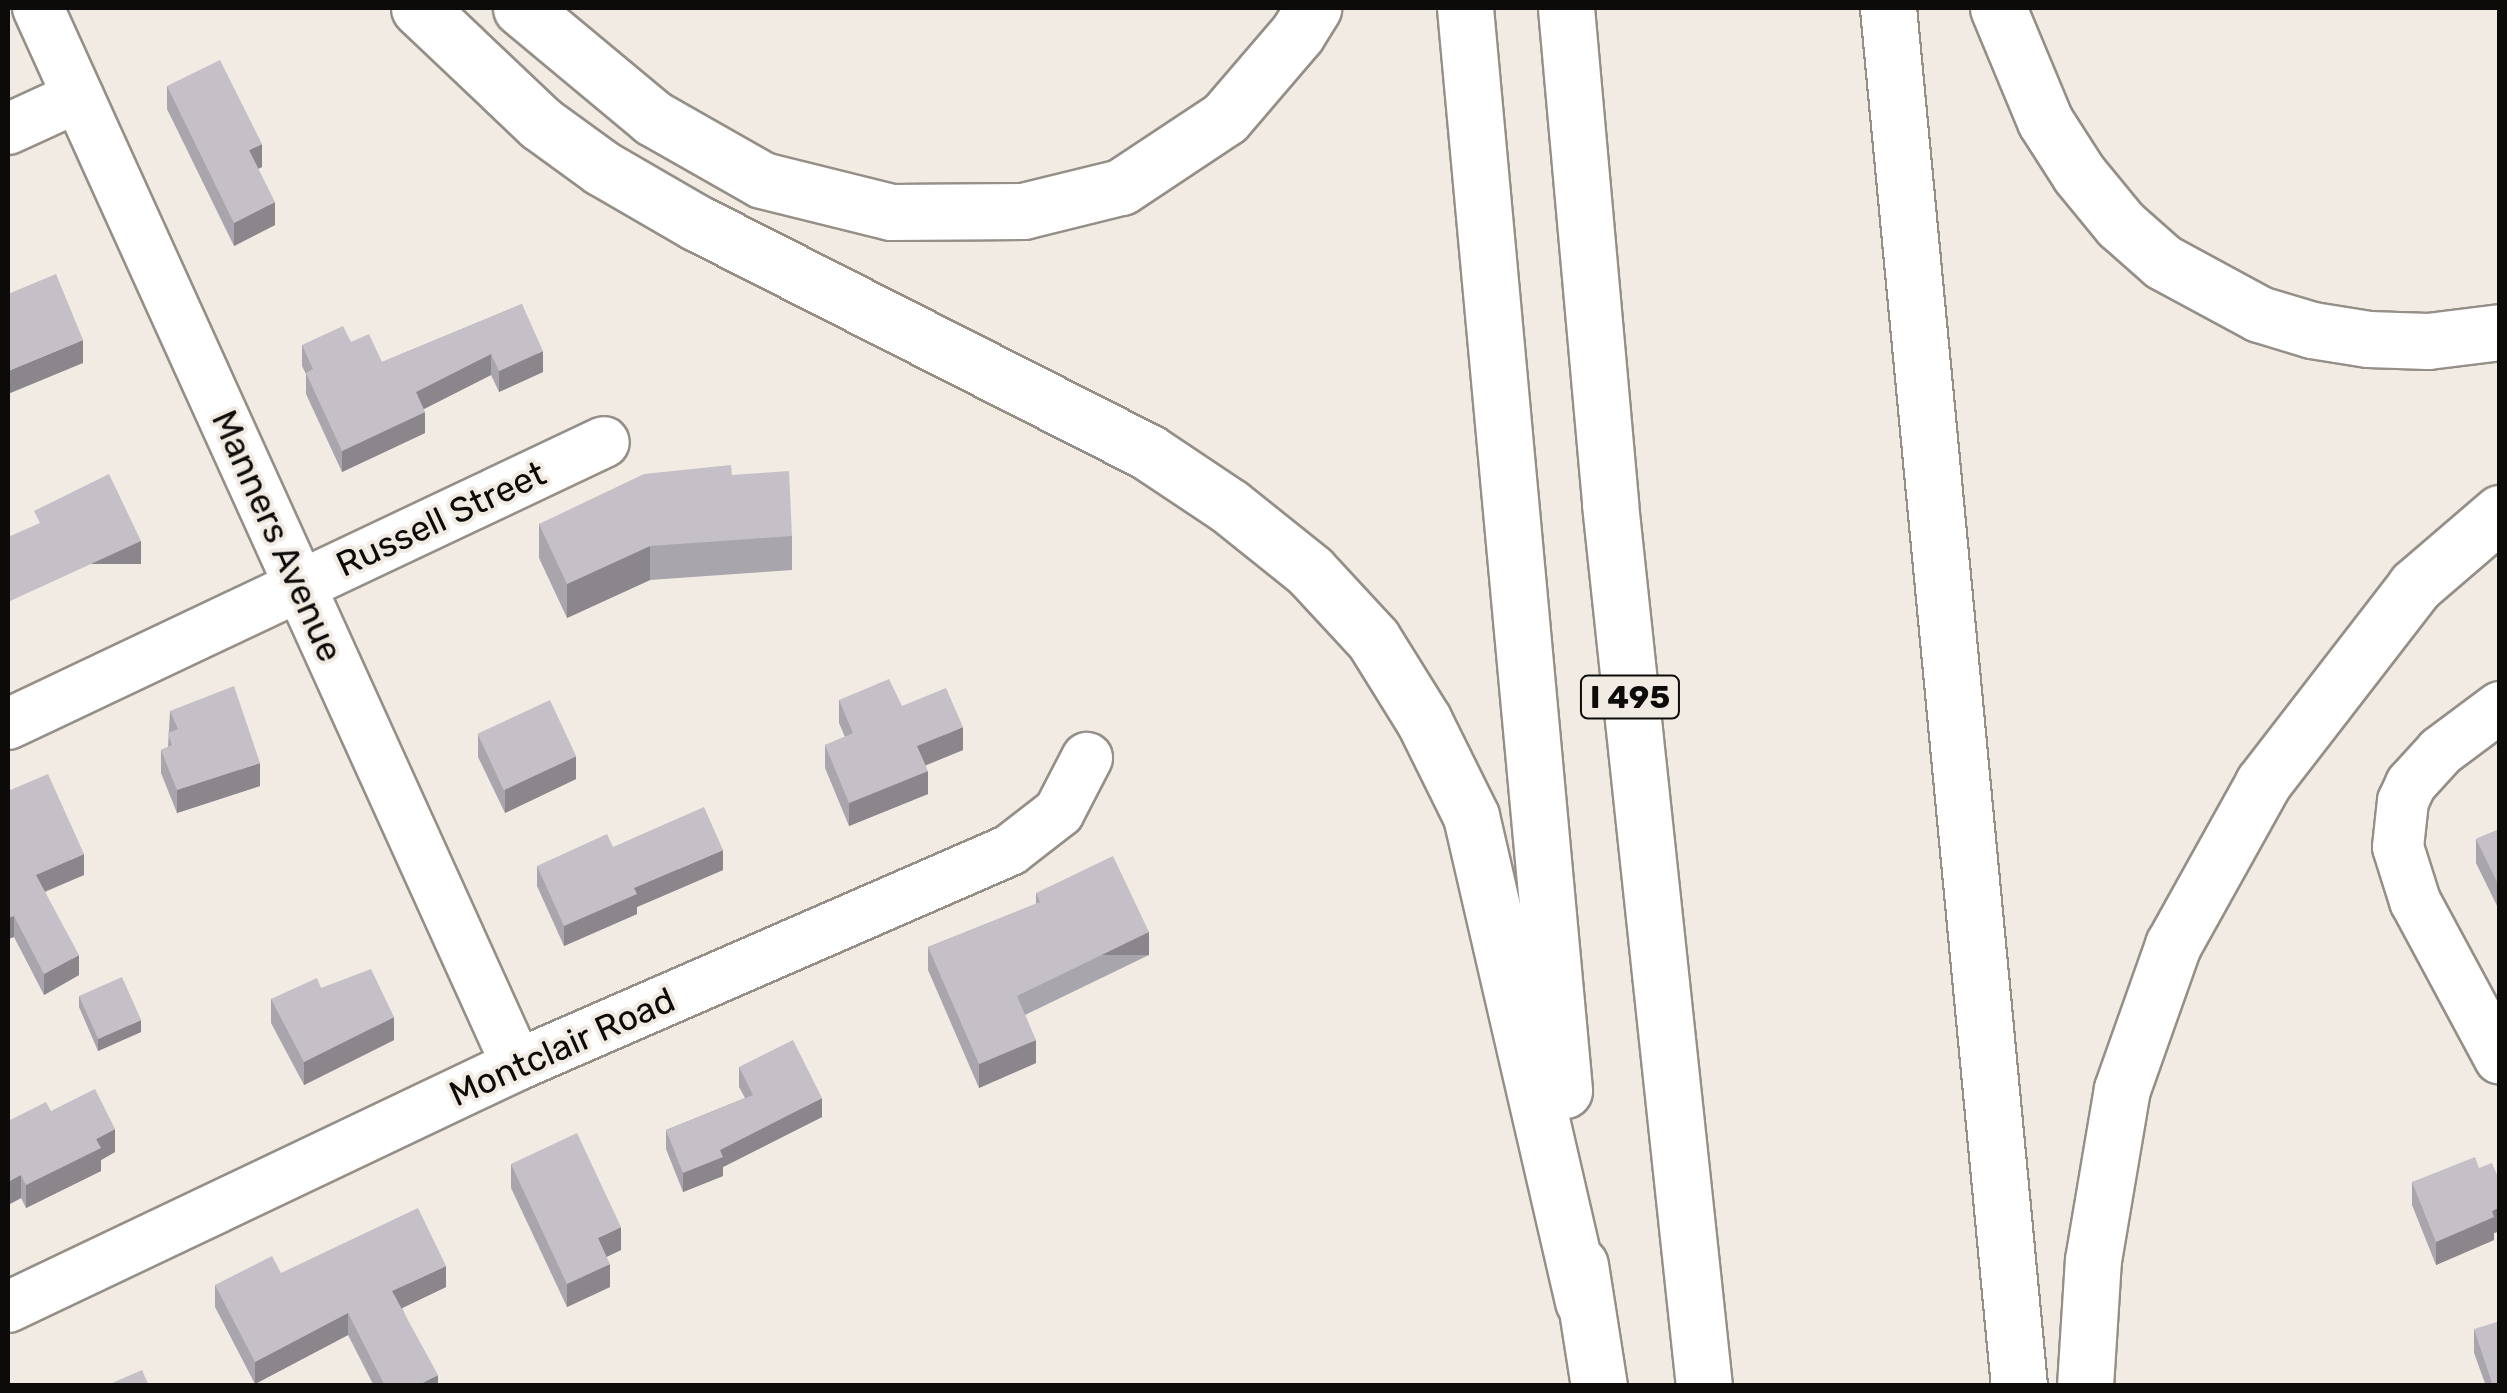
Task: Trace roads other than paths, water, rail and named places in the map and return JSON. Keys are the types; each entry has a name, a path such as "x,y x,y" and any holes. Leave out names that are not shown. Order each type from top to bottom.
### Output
{"highway":[{"path":"419,8 540,122 602,168 697,223 1148,452 1229,506 1310,570 1373,640 1424,722 1472,816 1599,1386"},
{"path":"521,8 654,118 762,180 891,212 1023,212 1121,186 1225,118 1297,34 1312,8"},
{"path":"1465,8 1583,1301"},
{"name":"I 495","path":"1566,8 1610,504 1704,1386"},
{"path":"1888,8 2019,1386"},
{"path":"1998,8 2045,121 2079,174 2120,224 2163,262 2259,314 2312,330 2368,339 2428,341 2500,332"},
{"path":"2085,1386 2093,1260 2122,1089 2173,945 2263,783 2415,586 2500,513"}],"street":[{"name":"Manners Avenue","path":"38,8 516,1065"},
{"path":"8,129 78,96"},
{"name":"Russell Street","path":"8,724 604,442"},
{"path":"2500,706 2424,766 2402,801 2398,847 2404,877 2500,1059"},
{"name":"Montclair Road","path":"8,1306 516,1065 1010,850 1059,812 1087,758"}]}
